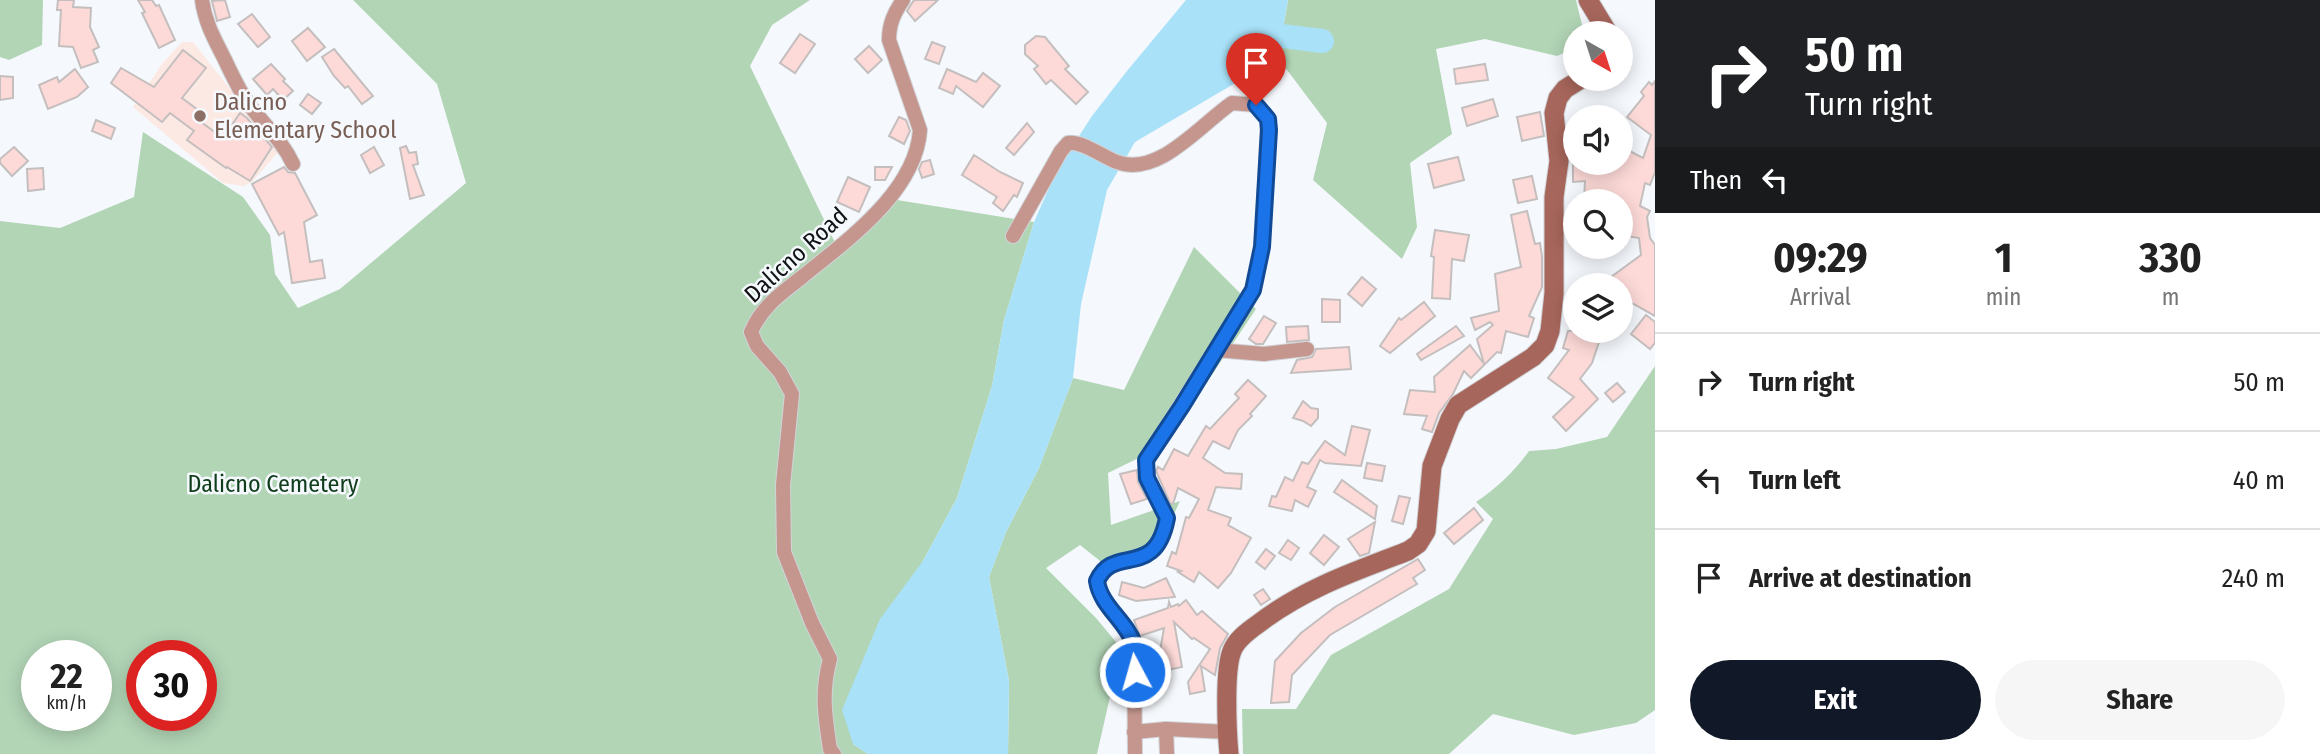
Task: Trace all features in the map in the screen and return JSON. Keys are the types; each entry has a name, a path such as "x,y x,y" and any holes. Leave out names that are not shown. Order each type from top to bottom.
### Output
{"main road":[{"path":"1588,0 1601,21"},
{"path":"1229,754 1229,669 1231,653 1236,643 1277,609 1321,585 1408,551 1418,544 1426,531 1432,466 1458,405 1532,358 1545,345 1550,331 1554,293 1554,213 1559,162 1554,113 1563,90"}],"street":[{"path":"202,0 210,31 238,88 280,141 293,164"},
{"name":"Dalicno Road","path":"834,754 830,749 824,710 824,681 830,659 812,623 784,552 783,485 792,394 780,372 757,346 751,332 758,315 777,297 859,231 890,197 910,167 919,142 920,130 889,40 889,28 894,13 903,0"},
{"path":"1013,236 1060,151 1068,143 1076,143 1120,163 1138,166 1153,162 1173,150 1232,103 1256,105 1268,119 1263,234 1253,290 1146,460 1147,478 1167,518 1160,543 1144,557 1104,568 1097,581 1101,597 1134,646 1135,754"},
{"path":"1216,350 1264,354 1307,349"},
{"path":"1135,732 1167,729 1227,732"},
{"path":"1167,729 1167,754"}],"shaded area":[{"name":"Dalicno Elementary School","path":"182,42 193,42 279,151 253,181 244,186 223,183 133,107 162,64"}],"green space":[{"path":"0,0 43,0 42,45 9,60 0,57"},
{"name":"Dalicno Cemetery","path":"353,0 810,0 772,25 750,66 841,255 897,200 1034,222 1004,320 992,386 957,498 923,561 853,744 868,754 0,754 0,221 60,228 134,197 143,132 243,197 270,235 275,274 298,308 340,289 466,183 437,84"},
{"path":"1288,0 1576,0 1581,21 1563,21 1563,53 1557,56 1485,39 1436,49 1452,134 1410,163 1417,227 1402,259 1313,180 1327,123 1278,58"},
{"path":"1194,247 1256,309 1165,445 1108,473 1111,525 1180,501 1157,551 1104,564 1080,545 1046,568 1096,618 1121,648 1097,754 1008,754 1009,681 989,577 1006,532 1039,468 1073,378 1124,390"},
{"path":"1655,366 1655,710 1636,723 1574,735 1493,714 1449,754 1243,754 1242,709 1296,709 1331,655 1449,589 1493,519 1476,502 1505,479 1529,451 1556,449 1607,437"}],"water":[{"path":"1186,0 1288,0 1278,58 1135,142 1107,190 1081,304 1073,378 1039,468 1006,532 989,577 1009,681 1008,754 868,754 853,744 842,710 880,619 923,561 957,498 992,386 1004,320 1034,222 1057,170 1092,116"}],"building":[{"path":"58,0 74,0 73,7 91,8 90,27 99,47 93,50 98,62 81,68 73,47 59,46 61,10 57,10"},
{"path":"138,0 152,0 156,6 159,5 175,40 159,48"},
{"path":"225,0 230,17 217,21 212,1"},
{"path":"914,0 938,0 915,21 907,11"},
{"path":"252,14 270,37 258,47 238,24"},
{"path":"308,28 325,47 307,61 292,41"},
{"path":"800,34 815,44 795,73 780,63"},
{"path":"1036,36 1045,37 1069,66 1065,69 1088,92 1076,104 1051,80 1046,84 1034,69 1038,66 1025,54 1025,45"},
{"path":"932,42 945,47 939,64 925,59"},
{"path":"869,46 882,60 868,73 855,59"},
{"path":"334,49 373,96 362,104 348,86 345,88 334,76 322,57"},
{"path":"183,50 206,68 182,98 202,113 197,119 223,138 240,113 272,147 250,181 226,168 187,140 194,131 170,113 162,122 111,83 121,68 154,87"},
{"path":"271,64 293,91 283,100 273,89 267,95 253,79"},
{"path":"1485,64 1488,80 1456,84 1454,69"},
{"path":"75,69 88,87 77,97 48,109 39,85 57,77 59,82"},
{"path":"947,69 976,82 983,73 1000,86 983,107 956,86 953,94 939,88"},
{"path":"0,76 13,77 13,98 0,100"},
{"path":"1655,81 1655,172 1650,185 1645,183 1640,206 1650,211 1647,217 1650,238 1655,245 1655,316 1633,304 1633,273 1616,273 1641,255 1639,238 1633,237 1633,189 1585,189 1585,181 1573,182 1573,175 1633,175 1633,153 1643,158 1651,135 1633,122 1633,110 1644,96 1641,92 1649,82 1652,85"},
{"path":"308,94 321,103 312,114 300,105"},
{"path":"1493,99 1498,116 1467,126 1462,108"},
{"path":"1540,112 1544,136 1522,141 1517,117"},
{"path":"899,117 906,120 910,131 904,144 889,136"},
{"path":"96,120 115,128 111,139 92,131"},
{"path":"1027,123 1034,132 1014,155 1006,148"},
{"path":"406,146 409,153 416,152 418,164 413,165 424,195 410,199 400,148"},
{"path":"14,147 28,161 12,176 0,163 0,159"},
{"path":"374,147 384,165 370,173 361,155"},
{"path":"974,155 1023,183 1017,197 1014,195 1003,211 993,203 997,197 962,175"},
{"path":"1458,157 1464,180 1434,188 1428,164"},
{"path":"930,160 934,174 922,178 919,169 922,162"},
{"path":"284,167 288,172 295,173 317,215 304,222 310,262 322,260 325,278 292,283 284,232 279,235 252,184"},
{"path":"875,167 892,167 885,180 875,180"},
{"path":"43,168 44,189 28,191 27,169"},
{"path":"1532,176 1537,199 1518,203 1513,180"},
{"path":"848,177 870,187 859,212 837,202"},
{"path":"1527,211 1535,244 1540,243 1542,256 1542,287 1529,316 1534,318 1528,337 1506,331 1501,353 1497,352 1471,378 1464,371 1453,394 1439,413 1432,432 1422,429 1427,416 1404,414 1410,390 1435,392 1434,377 1470,345 1484,364 1477,339 1493,325 1490,322 1475,330 1471,318 1499,311 1495,274 1521,267 1511,215"},
{"path":"1435,230 1469,235 1464,261 1452,259 1450,299 1432,298 1434,257 1431,256"},
{"path":"1362,277 1376,289 1362,306 1348,294"},
{"path":"1322,299 1340,300 1340,322 1322,322"},
{"path":"1424,302 1435,316 1390,353 1380,346 1399,318 1401,320"},
{"path":"1646,315 1655,322 1655,343 1650,349 1633,336 1633,331"},
{"path":"1264,316 1276,323 1263,344 1256,344 1249,339"},
{"path":"1308,326 1309,340 1287,342 1286,327"},
{"path":"1456,326 1464,336 1421,360 1417,354"},
{"path":"1564,343 1599,343 1592,363 1580,379 1598,399 1566,431 1553,417 1574,397 1548,378 1569,350 1563,348"},
{"path":"1349,347 1351,369 1291,373 1297,360 1312,357 1316,349"},
{"path":"1248,380 1266,396 1238,430 1229,449 1213,441 1203,458 1225,473 1242,474 1241,489 1216,487 1208,510 1231,518 1228,525 1251,538 1231,573 1218,588 1199,572 1194,582 1178,572 1181,571 1167,566 1172,552 1176,554 1186,517 1189,518 1199,499 1178,488 1173,504 1170,503 1156,471 1158,467 1163,470 1174,449 1188,456 1206,426 1210,429 1239,398 1235,394"},
{"path":"1617,383 1625,392 1613,402 1605,393"},
{"path":"1303,401 1311,408 1318,409 1318,418 1311,426 1293,418"},
{"path":"1352,426 1370,430 1361,466 1325,463 1320,460 1307,487 1316,491 1308,507 1295,500 1292,511 1269,506 1272,496 1276,497 1285,477 1293,481 1302,462 1308,464 1325,441 1345,455"},
{"path":"1367,463 1385,466 1382,481 1364,478"},
{"path":"1137,470 1138,482 1147,499 1131,504 1120,474"},
{"path":"1342,480 1377,506 1375,519 1334,492"},
{"path":"1399,496 1410,498 1403,524 1392,521"},
{"path":"1474,508 1483,520 1454,544 1444,533"},
{"path":"1375,522 1369,553 1360,556 1348,539"},
{"path":"1324,535 1339,547 1324,565 1310,553"},
{"path":"1288,540 1299,548 1291,560 1279,553"},
{"path":"1266,549 1275,556 1265,569 1256,562"},
{"path":"1418,559 1425,570 1413,578 1417,584 1330,635 1292,675 1289,702 1271,703 1275,661 1301,633 1335,607"},
{"path":"1166,578 1175,597 1136,601 1119,595 1122,582 1144,588"},
{"path":"1263,589 1270,599 1261,605 1254,595"},
{"path":"1186,600 1197,615 1202,611 1228,634 1220,648 1215,675 1201,666 1205,691 1190,694 1188,682 1210,649 1192,639 1174,622 1182,667 1162,671 1159,657 1164,628 1140,636 1134,620 1168,608 1169,602 1171,607 1178,604 1179,606"}],"waterway":[{"path":"1250,32 1322,41"}],"place":[{"name":"Dalicno Elementary School","path":"200,116"}],"route":[{"path":"1135,672 1136,657 1131,638 1101,597 1097,581 1104,568 1144,557 1160,543 1167,518 1147,478 1146,460 1253,290 1262,247 1269,130 1268,119 1256,105"}]}
